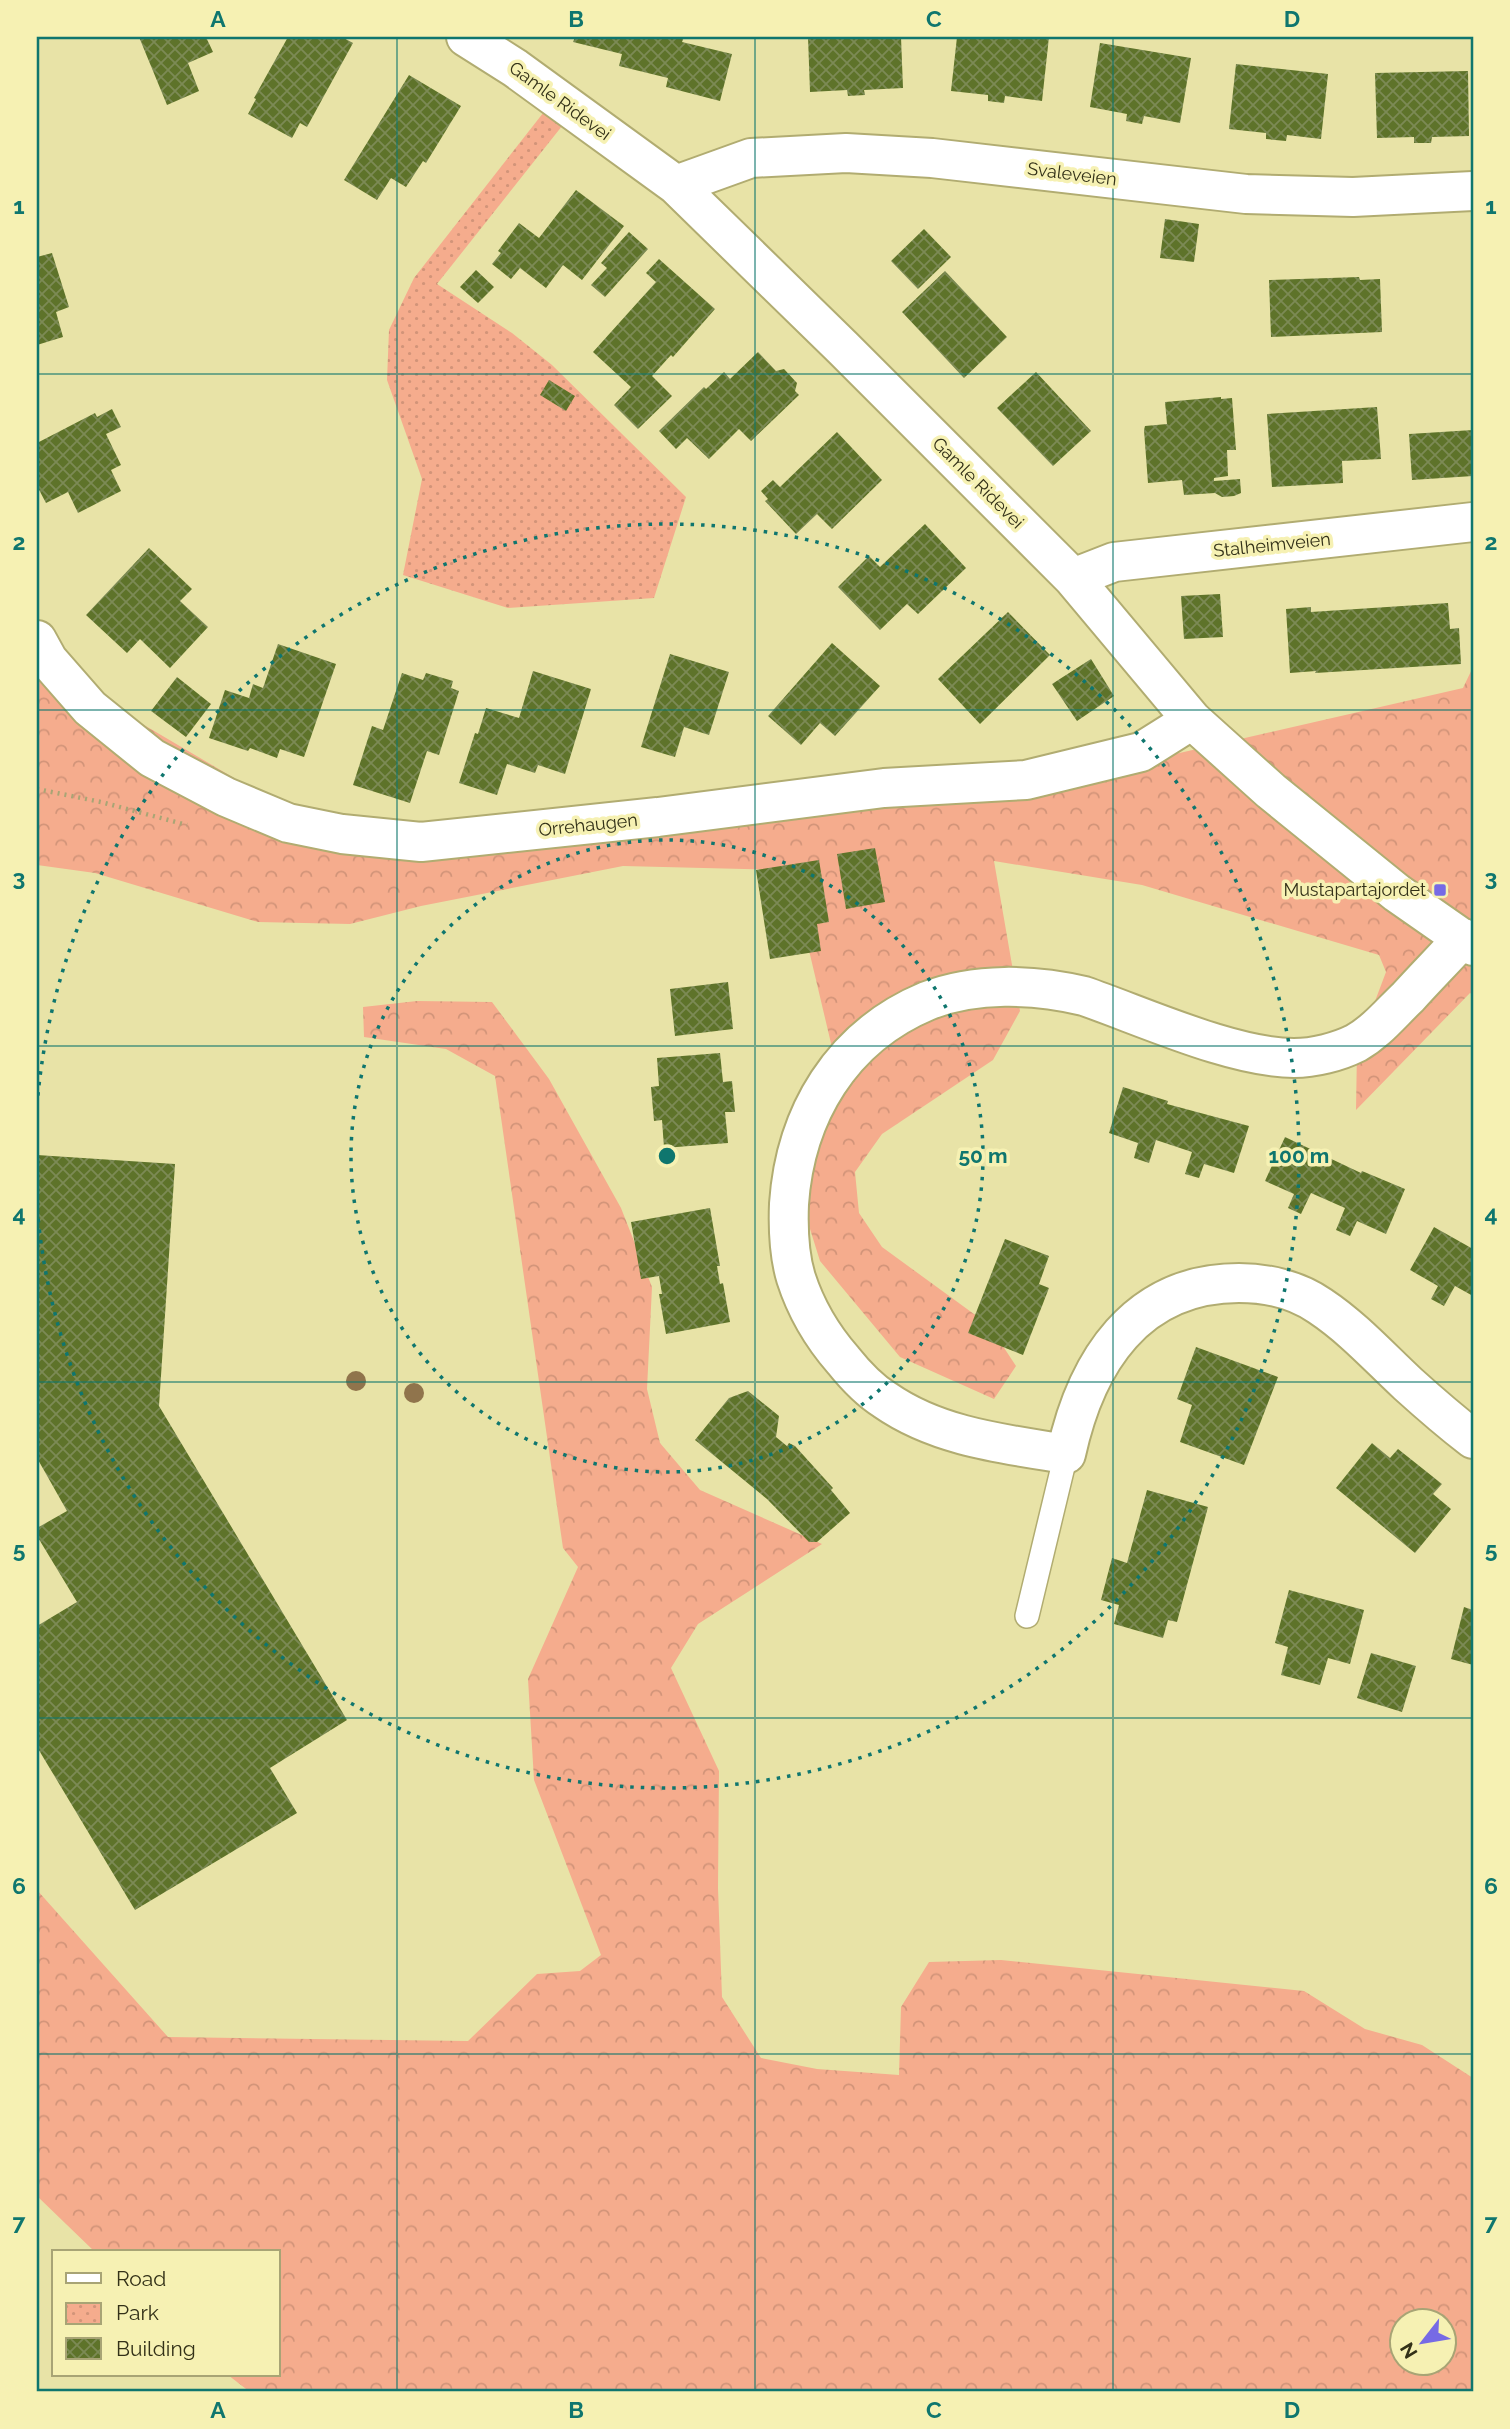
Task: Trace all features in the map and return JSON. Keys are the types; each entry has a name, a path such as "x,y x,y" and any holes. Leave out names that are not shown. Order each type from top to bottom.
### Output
{"street":[{"name":"Gamle Ridevei","path":"466,37 515,68 676,185 1073,578 1192,720 1271,791 1376,876 1468,942"},
{"name":"Svaleveien","path":"676,185 751,158 846,153 932,158 1246,194 1353,197 1473,191"},
{"name":"Stalheimveien","path":"1073,578 1114,562 1473,522"},
{"name":"Orrehaugen","path":"37,640 48,660 90,708 152,758 214,790 288,823 342,834 421,842 658,817 884,788 1026,780 1141,752 1192,720"},
{"path":"1468,942 1375,1031 1346,1047 1309,1057 1291,1058 1250,1051 1063,991 1019,986 972,989 928,1001 890,1021 859,1045 814,1105 796,1150 791,1175 788,1220 796,1279 813,1320 828,1343 855,1374 884,1400 921,1420 976,1439 1066,1454 1083,1397 1097,1368 1123,1332 1139,1316 1163,1300 1185,1290 1219,1283 1252,1283 1284,1289 1318,1304 1350,1328 1408,1384 1473,1439"}],"lane":[{"path":"1027,1616 1066,1454"}],"path":[{"path":"37,789 102,802 190,826"}],"green space":[{"path":"547,108 566,121 437,284 512,333 552,365 686,497 654,598 508,608 403,575 422,479 387,380 389,330 414,278"},
{"path":"37,662 319,828 698,816 1075,777 1463,688 1473,667 1473,995 1470,993 1356,1110 1357,1049 1386,972 1379,955 1142,885 994,861 1020,1011 993,1060 882,1134 855,1172 859,1213 882,1247 989,1325 1016,1366 994,1399 900,1357 820,1261 786,1152 834,1056 790,870 623,866 421,906 350,924 258,922 95,873 37,865"},
{"path":"417,1001 492,1002 549,1079 621,1208 652,1287 647,1389 660,1443 700,1490 822,1544 698,1624 671,1668 719,1771 718,1888 722,1997 761,2058 817,2069 899,2075 901,2007 929,1962 1001,1960 1304,1991 1365,2029 1422,2045 1473,2078 1473,2392 250,2392 229,2376 280,2376 280,2250 93,2250 37,2196 37,1890 168,2037 468,2041 537,1974 580,1971 601,1955 534,1780 528,1679 578,1567 563,1548 495,1076 446,1049 364,1037 363,1007"}],"building":[{"path":"139,37 206,37 213,52 188,63 199,91 167,105"},
{"path":"288,37 342,37 353,43 307,127 300,123 292,138 248,114"},
{"path":"575,37 684,37 682,42 732,54 720,101 666,87 668,78 619,66 622,54 573,42"},
{"path":"808,37 901,37 903,88 864,90 865,95 848,96 847,90 810,92"},
{"path":"957,37 1049,37 1042,101 1005,96 1004,103 988,101 988,95 951,91"},
{"path":"1100,43 1191,58 1180,123 1144,116 1142,124 1126,121 1127,114 1090,107"},
{"path":"1236,64 1328,74 1321,139 1287,135 1286,141 1266,139 1266,133 1229,129"},
{"path":"1468,71 1469,136 1432,137 1431,143 1414,143 1414,137 1377,138 1375,73"},
{"path":"409,75 461,106 426,163 423,161 406,187 391,178 377,200 344,180"},
{"path":"576,190 624,226 582,280 563,265 546,288 520,268 511,279 492,264 501,253 498,251 519,223 539,238"},
{"path":"1165,219 1199,224 1194,262 1160,258"},
{"path":"924,229 951,257 918,289 891,261"},
{"path":"629,232 648,249 605,297 591,285 607,268 601,263"},
{"path":"52,253 69,307 56,312 63,337 37,345 37,257"},
{"path":"659,259 715,309 673,357 671,355 652,376 672,396 638,429 614,405 631,387 593,352 656,282 646,273"},
{"path":"476,270 494,287 478,303 460,287"},
{"path":"945,271 1007,337 964,378 902,312"},
{"path":"1359,277 1360,280 1380,279 1382,332 1271,337 1269,280"},
{"path":"758,352 776,371 784,369 797,383 795,391 799,395 751,441 739,429 709,459 687,438 676,449 659,431 704,387 706,389 724,372 730,379"},
{"path":"1036,372 1091,431 1053,466 997,408"},
{"path":"549,380 575,396 566,411 540,395"},
{"path":"1232,398 1236,450 1227,450 1228,476 1214,478 1214,481 1240,479 1241,493 1222,497 1215,493 1184,495 1182,480 1148,483 1144,430 1145,426 1167,424 1165,402"},
{"path":"1377,407 1381,459 1342,461 1343,483 1272,487 1267,414"},
{"path":"112,409 121,427 106,434 121,465 111,470 121,491 78,513 68,492 46,503 37,486 37,443 95,413 97,417"},
{"path":"1473,430 1473,476 1412,480 1409,434"},
{"path":"837,432 882,480 832,529 817,514 796,534 765,501 768,499 761,491 773,480 780,487"},
{"path":"925,524 966,568 918,614 907,604 880,630 838,587 869,556 880,567"},
{"path":"149,548 192,589 180,601 208,627 170,668 140,639 127,653 86,615"},
{"path":"1220,594 1223,637 1184,639 1181,596"},
{"path":"1448,603 1450,629 1459,628 1461,664 1290,673 1286,609 1311,607 1311,612"},
{"path":"1008,612 1050,655 980,724 938,679"},
{"path":"832,643 880,686 835,736 820,723 801,745 768,716"},
{"path":"278,644 336,664 304,757 280,749 277,758 209,738 225,690 249,698 253,684 263,688"},
{"path":"670,654 729,672 709,735 684,727 675,757 641,747"},
{"path":"1091,659 1114,696 1077,721 1052,684"},
{"path":"533,671 591,689 565,774 538,765 535,773 507,764 497,795 459,783 486,708 519,718"},
{"path":"402,673 423,680 426,673 453,681 451,688 459,691 439,755 427,751 410,803 353,785 372,726 383,730"},
{"path":"177,677 211,704 186,737 151,711"},
{"path":"875,848 885,902 846,909 837,854"},
{"path":"819,860 829,922 817,924 821,951 770,959 756,870"},
{"path":"728,982 733,1029 675,1036 670,989"},
{"path":"720,1053 723,1082 732,1081 735,1112 725,1112 728,1143 664,1148 662,1120 654,1121 651,1087 659,1086 657,1058"},
{"path":"1123,1087 1168,1101 1167,1104 1249,1126 1234,1173 1204,1164 1199,1178 1185,1174 1192,1152 1156,1140 1149,1163 1134,1158 1138,1143 1109,1133"},
{"path":"1285,1137 1361,1173 1362,1171 1405,1189 1386,1234 1357,1221 1350,1236 1336,1230 1345,1208 1311,1193 1301,1214 1288,1208 1294,1194 1265,1181"},
{"path":"37,1155 175,1164 159,1406 347,1720 270,1768 297,1813 135,1910 37,1747 37,1626 77,1602 37,1536 37,1528 67,1511 37,1458"},
{"path":"710,1208 720,1266 717,1266 720,1284 723,1283 730,1322 666,1334 659,1294 662,1294 659,1276 641,1279 631,1222"},
{"path":"1434,1227 1473,1249 1473,1296 1455,1286 1444,1306 1431,1299 1438,1286 1410,1270"},
{"path":"1005,1239 1049,1256 1039,1284 1049,1288 1023,1355 968,1333"},
{"path":"1196,1347 1278,1377 1244,1465 1180,1442 1192,1405 1177,1399"},
{"path":"748,1391 779,1416 776,1437 787,1446 789,1443 795,1446 833,1488 831,1490 850,1513 817,1542 809,1542 767,1499 695,1440 729,1398"},
{"path":"1372,1443 1390,1458 1398,1449 1442,1484 1433,1494 1451,1509 1415,1553 1336,1488"},
{"path":"1147,1490 1208,1507 1177,1622 1168,1620 1163,1638 1114,1624 1119,1605 1101,1600 1112,1558 1127,1563"},
{"path":"1289,1590 1364,1610 1350,1664 1328,1658 1320,1685 1281,1675 1288,1647 1275,1643"},
{"path":"1464,1607 1473,1610 1473,1665 1451,1659"},
{"path":"1371,1653 1416,1666 1402,1712 1357,1698"}],"place":[{"name":"Mustapartajordet","path":"1440,890"}]}
